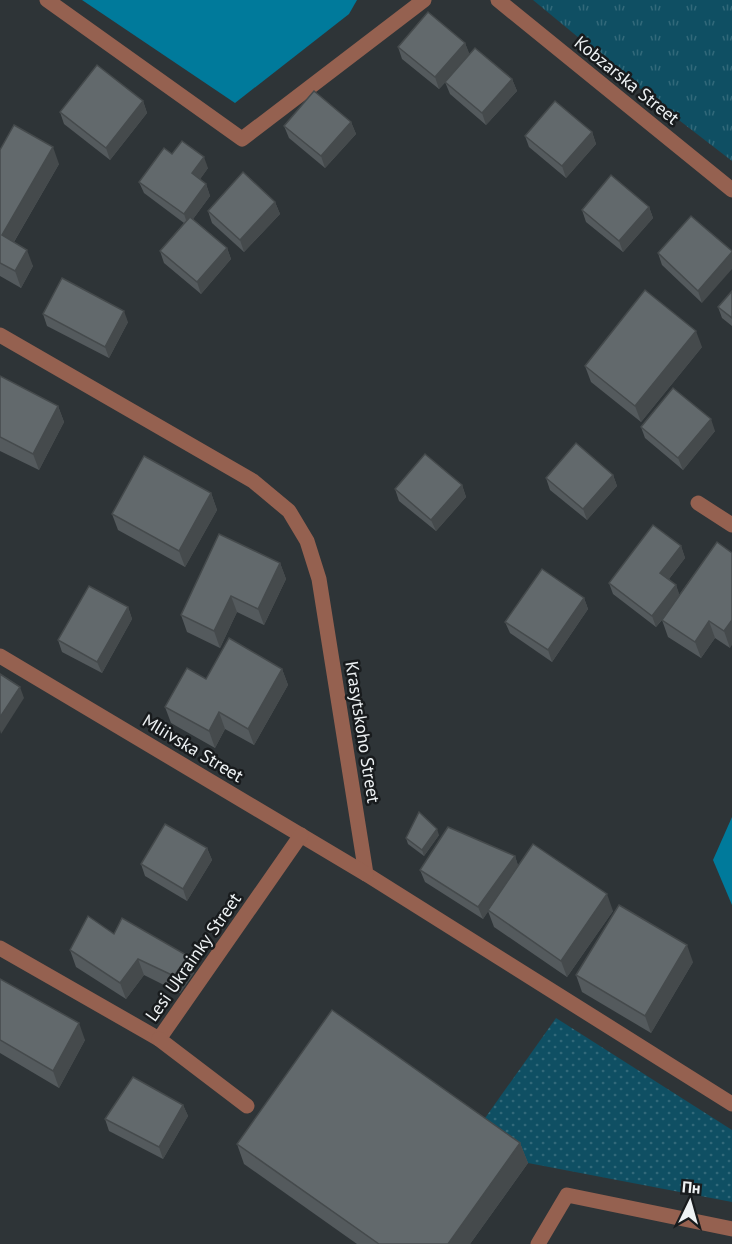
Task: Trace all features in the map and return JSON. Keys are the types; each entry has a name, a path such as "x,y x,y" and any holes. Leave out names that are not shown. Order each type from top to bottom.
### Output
{"street":[{"path":"47,0 242,139 424,0"},
{"name":"Kobzarska Street","path":"498,0 732,190"},
{"name":"Krasytskoho Street","path":"0,335 253,481 289,511 308,541 318,579 366,874"},
{"path":"698,503 732,525"},
{"name":"Mliivska Street","path":"0,656 366,874"},
{"name":"Lesi Ukrainky Street","path":"0,948 159,1040 301,835"},
{"path":"366,874 732,1104"},
{"path":"159,1040 247,1106"},
{"path":"538,1244 567,1195 732,1229"}],"green space":[{"path":"533,0 732,0 732,161 671,114"},
{"path":"556,1018 732,1130 732,1202 528,1163 478,1128"}],"shaded area":[{"path":"82,0 357,0 349,14 235,103"},
{"path":"732,817 732,905 713,860"}],"building":[{"path":"428,12 465,43 435,77 398,47"},
{"path":"475,48 512,79 482,113 445,82"},
{"path":"97,65 143,101 106,148 60,112"},
{"path":"314,91 351,122 321,156 284,126"},
{"path":"555,101 592,132 562,166 525,136"},
{"path":"14,125 53,147 2,235 27,250 15,271 0,263 0,150"},
{"path":"182,141 204,157 192,173 206,184 184,214 139,182 164,148 172,154"},
{"path":"243,172 275,202 240,240 208,211"},
{"path":"611,175 649,207 619,241 582,210"},
{"path":"691,216 732,251 698,291 658,253"},
{"path":"190,217 227,248 197,282 160,251"},
{"path":"62,278 124,311 105,347 43,314"},
{"path":"645,290 696,331 635,406 585,366"},
{"path":"732,291 732,318 718,307"},
{"path":"0,376 58,406 33,454 0,437"},
{"path":"673,388 711,419 678,458 641,427"},
{"path":"576,443 613,475 583,509 546,478"},
{"path":"425,454 462,485 431,520 395,489"},
{"path":"144,456 211,493 179,551 112,514"},
{"path":"653,525 681,546 660,573 676,585 652,616 609,583"},
{"path":"219,534 280,563 258,609 231,596 214,631 181,615"},
{"path":"717,542 732,553 732,620 724,631 709,621 695,642 662,620"},
{"path":"542,569 584,598 548,650 505,622"},
{"path":"89,586 128,607 97,662 58,640"},
{"path":"229,638 282,669 248,729 219,712 209,731 165,707 187,668 206,679"},
{"path":"0,674 20,687 0,717"},
{"path":"419,812 437,829 422,850 406,838"},
{"path":"165,824 207,848 183,889 141,864"},
{"path":"448,827 515,856 478,907 420,870"},
{"path":"533,844 607,894 561,961 488,910"},
{"path":"619,905 687,945 645,1016 576,975"},
{"path":"88,916 114,934 122,918 188,956 174,976 138,959 120,983 70,950"},
{"path":"0,979 79,1023 53,1071 0,1040"},
{"path":"332,1010 520,1143 448,1244 379,1244 237,1144"},
{"path":"133,1077 183,1105 159,1147 105,1119"}]}
